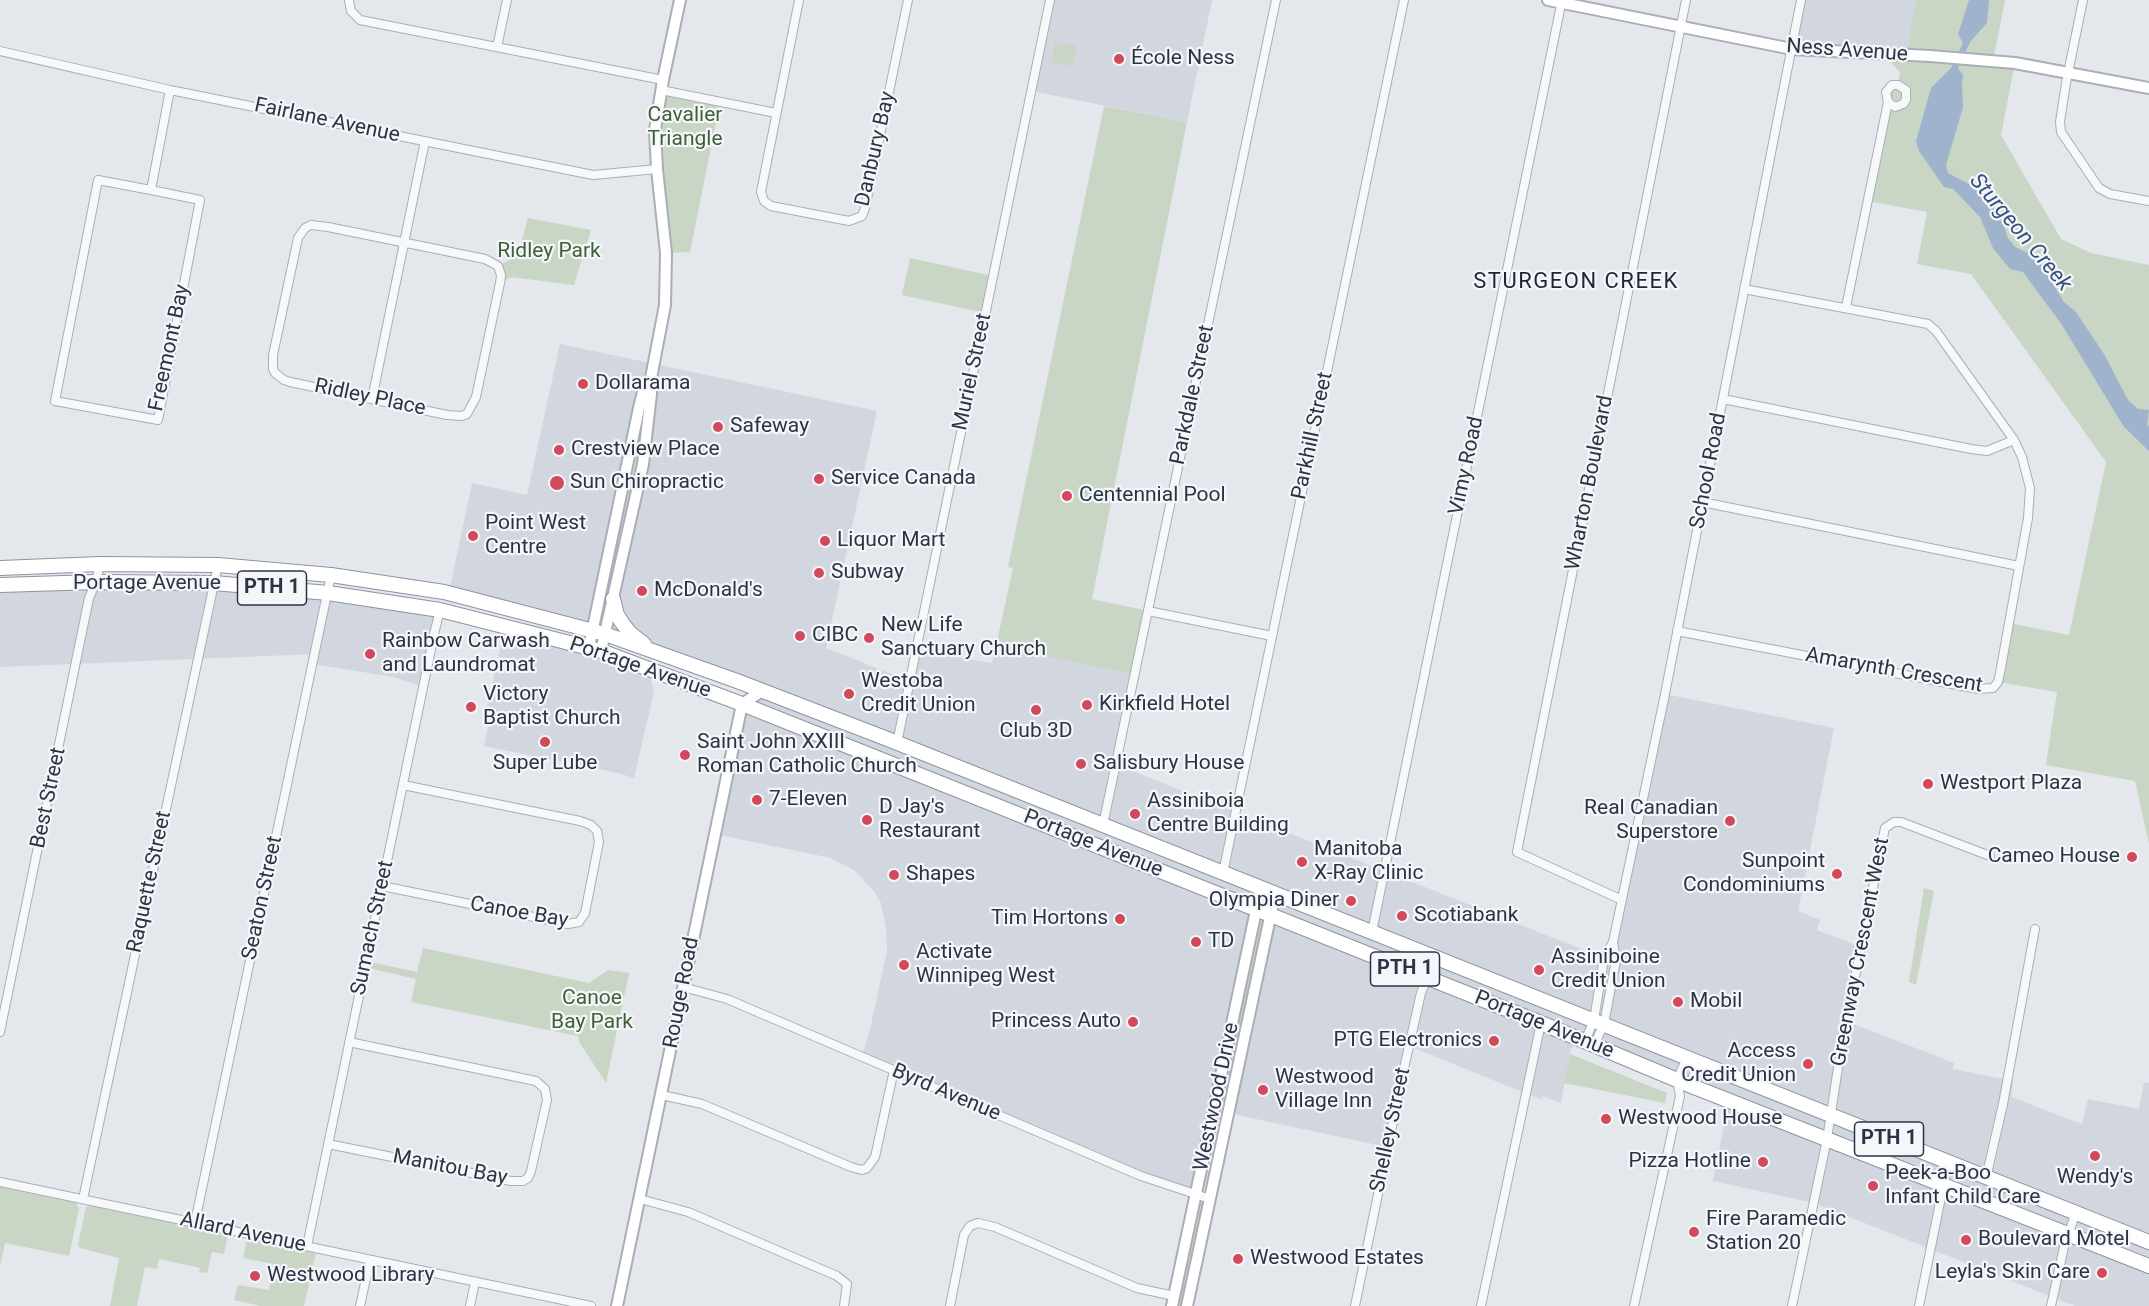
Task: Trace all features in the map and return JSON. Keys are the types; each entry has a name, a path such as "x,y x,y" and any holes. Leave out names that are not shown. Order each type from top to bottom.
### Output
{"highway":[{"name":"Portage Avenue","path":"0,568 99,564 218,565 331,575 444,592 599,632 897,743 2149,1242"},
{"name":"Portage Avenue","path":"0,585 96,582 214,583 327,593 440,610 595,649 741,704 1541,1023 1683,1082 2149,1266"},
{"path":"613,599 617,615 630,633 655,652"},
{"path":"718,695 748,686"}],"street":[{"path":"349,0 351,11 360,20 497,46 776,113"},
{"path":"497,46 507,0"},
{"path":"599,632 613,599 643,464 651,378 665,305 666,253 655,130 680,0"},
{"name":"Danbury Bay","path":"799,0 761,187 764,201 776,208 849,221 858,218 865,208 908,0"},
{"name":"Muriel Street","path":"897,743 1050,0"},
{"name":"Parkdale Street","path":"1103,825 1276,0"},
{"name":"Parkhill Street","path":"1223,873 1404,0"},
{"name":"Ness Avenue","path":"1548,0 1792,49 1993,61 2041,67 2149,88"},
{"name":"Wharton Boulevard","path":"1622,900 1517,852 1686,0"},
{"name":"School Road","path":"1590,1043 1599,1022 1616,961 1613,942 1677,631 1801,0"},
{"path":"2083,0 2060,122 2063,137 2099,188 2110,194 2149,201"},
{"name":"Vimy Road","path":"1372,932 1562,1"},
{"name":"Fairlane Avenue","path":"0,51 170,90 593,175 657,169"},
{"path":"151,190 170,90"},
{"path":"1846,308 1888,102"},
{"path":"372,399 425,141"},
{"name":"Freemont Bay","path":"98,180 151,190 200,200 158,420 55,402 98,180"},
{"name":"Ridley Place","path":"311,225 328,227 404,243 490,261 501,270 476,397 467,414 455,416 278,377 273,369 273,355 298,238 305,228 311,225"},
{"name":"Amarynth Crescent","path":"1677,631 1987,690 1993,688 1998,682 2028,518 2030,488 2022,457 2013,440 1936,331 1928,324 1744,289"},
{"path":"595,649 639,408 643,392 651,378"},
{"path":"1723,399 1971,449 1987,450 2013,440"},
{"path":"1702,502 2019,566"},
{"name":"Best Street","path":"0,1032 89,598 96,582 99,564"},
{"name":"Raquette Street","path":"82,1199 218,565"},
{"name":"Seaton Street","path":"195,1222 331,575"},
{"name":"Sumach Street","path":"307,1246 440,610"},
{"path":"1148,611 1272,636"},
{"path":"741,704 762,691"},
{"name":"Rouge Road","path":"620,1305 741,704"},
{"name":"Canoe Bay","path":"382,886 563,923 579,922 585,914 599,842 597,831 591,825 403,785"},
{"name":"Greenway Crescent West","path":"1830,1116 1842,1042 1887,826 1894,822 1901,822 1990,856"},
{"name":"Westwood Drive","path":"1173,1301 1260,887"},
{"name":"Westwood Drive","path":"1187,1306 1275,894"},
{"path":"1986,1178 2035,929"},
{"name":"Shelley Street","path":"1355,1306 1420,993 1427,978 1432,955"},
{"name":"Byrd Avenue","path":"683,987 727,999 1141,1176 1210,1199"},
{"path":"1481,1306 1541,1023"},
{"name":"Manitou Bay","path":"328,1144 511,1181 524,1181 531,1171 547,1100 545,1089 536,1081 349,1042"},
{"path":"1634,1306 1683,1082 1693,1060"},
{"path":"1680,1096 1683,1082 1693,1060"},
{"path":"662,1095 702,1104 862,1170 867,1168 875,1157 894,1070"},
{"path":"1792,1306 1830,1116"},
{"path":"1919,1306 1948,1163"},
{"name":"Allard Avenue","path":"0,1182 591,1306"},
{"path":"640,1199 688,1212 837,1276 847,1284 844,1306"},
{"path":"2051,1306 2068,1235 2076,1212"},
{"path":"950,1306 964,1235 970,1226 978,1223 995,1227 1137,1288 1173,1301"},
{"path":"360,1306 370,1260"},
{"path":"470,1306 475,1282"}],"shaded area":[{"name":"École Ness","path":"1050,0 1212,0 1187,122 1031,91"},
{"path":"1801,0 1916,0 1906,55 1792,49"},
{"path":"560,344 877,411 826,648 909,681 916,650 992,663 996,646 1135,675 1117,765 1604,958 1613,942 1665,694 1834,728 1798,911 1820,920 1817,930 1861,947 1846,1021 1954,1063 1953,1069 2013,1081 2011,1097 2082,1124 2088,1099 2139,1109 2144,1082 2149,1083 2149,1306 2075,1306 1814,1203 1713,1181 1729,1100 1576,1038 1570,1053 1561,1103 1543,1096 1542,1100 1409,1046 1387,1147 1228,1113 1270,915 1197,1194 1161,1184 862,1056 887,951 881,903 874,891 854,870 831,858 715,834 742,704 762,692 737,681 449,593 472,483 527,495"},
{"path":"214,583 440,610 423,687 394,677 312,664 314,654 0,667 0,585"},
{"path":"505,627 648,669 654,692 634,778 484,746 489,722 484,720"}],"green space":[{"path":"1916,0 2005,0 1993,61 2015,63 2001,135 2061,239 2091,253 2149,265 2149,844 2135,781 2046,765 2057,692 1998,682 2009,623 2069,635 2106,462 1971,274 1917,264 1927,212 1867,201 1886,95 1898,85 1900,72 1891,63 1906,55"},
{"path":"1055,42 1077,46 1073,66 1051,62"},
{"name":"Cavalier Triangle","path":"661,90 720,102 690,252 666,253 657,169"},
{"path":"1104,106 1187,122 1092,599 1148,611 1135,675 996,646 1013,568 1008,567"},
{"name":"Ridley Park","path":"528,218 591,230 574,285 511,277 500,283 498,266 518,255"},
{"path":"910,258 993,276 985,313 902,295"},
{"path":"1924,888 1934,891 1916,985 1909,982"},
{"path":"1255,909 1270,915 1229,1106 1215,1103"},
{"name":"Canoe Bay Park","path":"423,948 589,983 608,970 629,973 606,1083 579,1042 578,1036 411,1002 416,979 364,967 365,961 417,972"},
{"path":"1570,1054 1667,1093 1665,1103 1564,1083"},
{"path":"0,1186 76,1202 79,1209 69,1256 5,1243 0,1266"},
{"path":"1197,1194 1210,1199 1187,1306 1172,1306"},
{"path":"91,1205 228,1234 224,1254 212,1252 207,1273 199,1272 200,1268 159,1259 157,1269 145,1267 137,1306 110,1306 119,1258 80,1248 78,1245 86,1207"},
{"path":"247,1238 316,1253 304,1306 261,1306 234,1300 238,1285 269,1290 274,1264 243,1258"}],"water":[{"path":"1969,0 1989,0 1987,23 1970,42 1958,68 1963,75 1963,107 1946,165 1948,173 1971,185 1999,212 2008,238 2015,247 2033,255 2043,267 2064,302 2076,312 2104,354 2128,400 2138,409 2149,410 2147,425 2149,426 2149,451 2124,427 2062,325 2023,272 2010,269 1993,248 1980,217 1953,189 1944,187 1919,151 1916,141 1931,88 1951,68 1963,43 1958,34"}],"place":[{"name":"École Ness","path":"1119,59"},
{"name":"Dollarama","path":"583,384"},
{"name":"Safeway","path":"718,427"},
{"name":"Crestview Place","path":"559,450"},
{"name":"Service Canada","path":"819,479"},
{"name":"Sun Chiropractic","path":"557,483"},
{"name":"Centennial Pool","path":"1067,496"},
{"name":"Point West Centre","path":"473,536"},
{"name":"Liquor Mart","path":"825,541"},
{"name":"Subway","path":"819,573"},
{"name":"McDonald's","path":"642,591"},
{"name":"CIBC","path":"800,636"},
{"name":"New Life Sanctuary Church","path":"869,638"},
{"name":"Rainbow Carwash and Laundromat","path":"370,654"},
{"name":"Westoba Credit Union","path":"849,694"},
{"name":"Kirkfield Hotel","path":"1087,705"},
{"name":"Victory Baptist Church","path":"471,707"},
{"name":"Club 3D","path":"1036,710"},
{"name":"Super Lube","path":"545,742"},
{"name":"Saint John XXIII Roman Catholic Church","path":"685,755"},
{"name":"Salisbury House","path":"1081,764"},
{"name":"Westport Plaza","path":"1928,784"},
{"name":"7-Eleven","path":"757,800"},
{"name":"Assiniboia Centre Building","path":"1135,814"},
{"name":"D Jay's Restaurant","path":"867,820"},
{"name":"Real Canadian Superstore","path":"1730,821"},
{"name":"Cameo House","path":"2132,857"},
{"name":"Manitoba X-Ray Clinic","path":"1302,862"},
{"name":"Sunpoint Condominiums","path":"1837,874"},
{"name":"Shapes","path":"894,875"},
{"name":"Olympia Diner","path":"1351,901"},
{"name":"Scotiabank","path":"1402,916"},
{"name":"Tim Hortons","path":"1120,919"},
{"name":"TD","path":"1196,942"},
{"name":"Activate Winnipeg West","path":"904,965"},
{"name":"Assiniboine Credit Union","path":"1539,970"},
{"name":"Mobil","path":"1678,1002"},
{"name":"Princess Auto","path":"1133,1022"},
{"name":"PTG Electronics","path":"1494,1041"},
{"name":"Access Credit Union","path":"1808,1064"},
{"name":"Westwood Village Inn","path":"1263,1090"},
{"name":"Westwood House","path":"1606,1119"},
{"name":"Wendy's","path":"2095,1156"},
{"name":"Pizza Hotline","path":"1763,1162"},
{"name":"Peek-a-Boo Infant Child Care","path":"1873,1186"},
{"name":"Fire Paramedic Station 20","path":"1694,1232"},
{"name":"Boulevard Motel","path":"1966,1240"},
{"name":"Westwood Estates","path":"1238,1259"},
{"name":"Leyla's Skin Care","path":"2102,1273"},
{"name":"Westwood Library","path":"255,1276"}],"district":[{"name":"STURGEON CREEK","path":"1576,282"}],"water label":[{"name":"Sturgeon Creek","path":"2020,233"}]}
